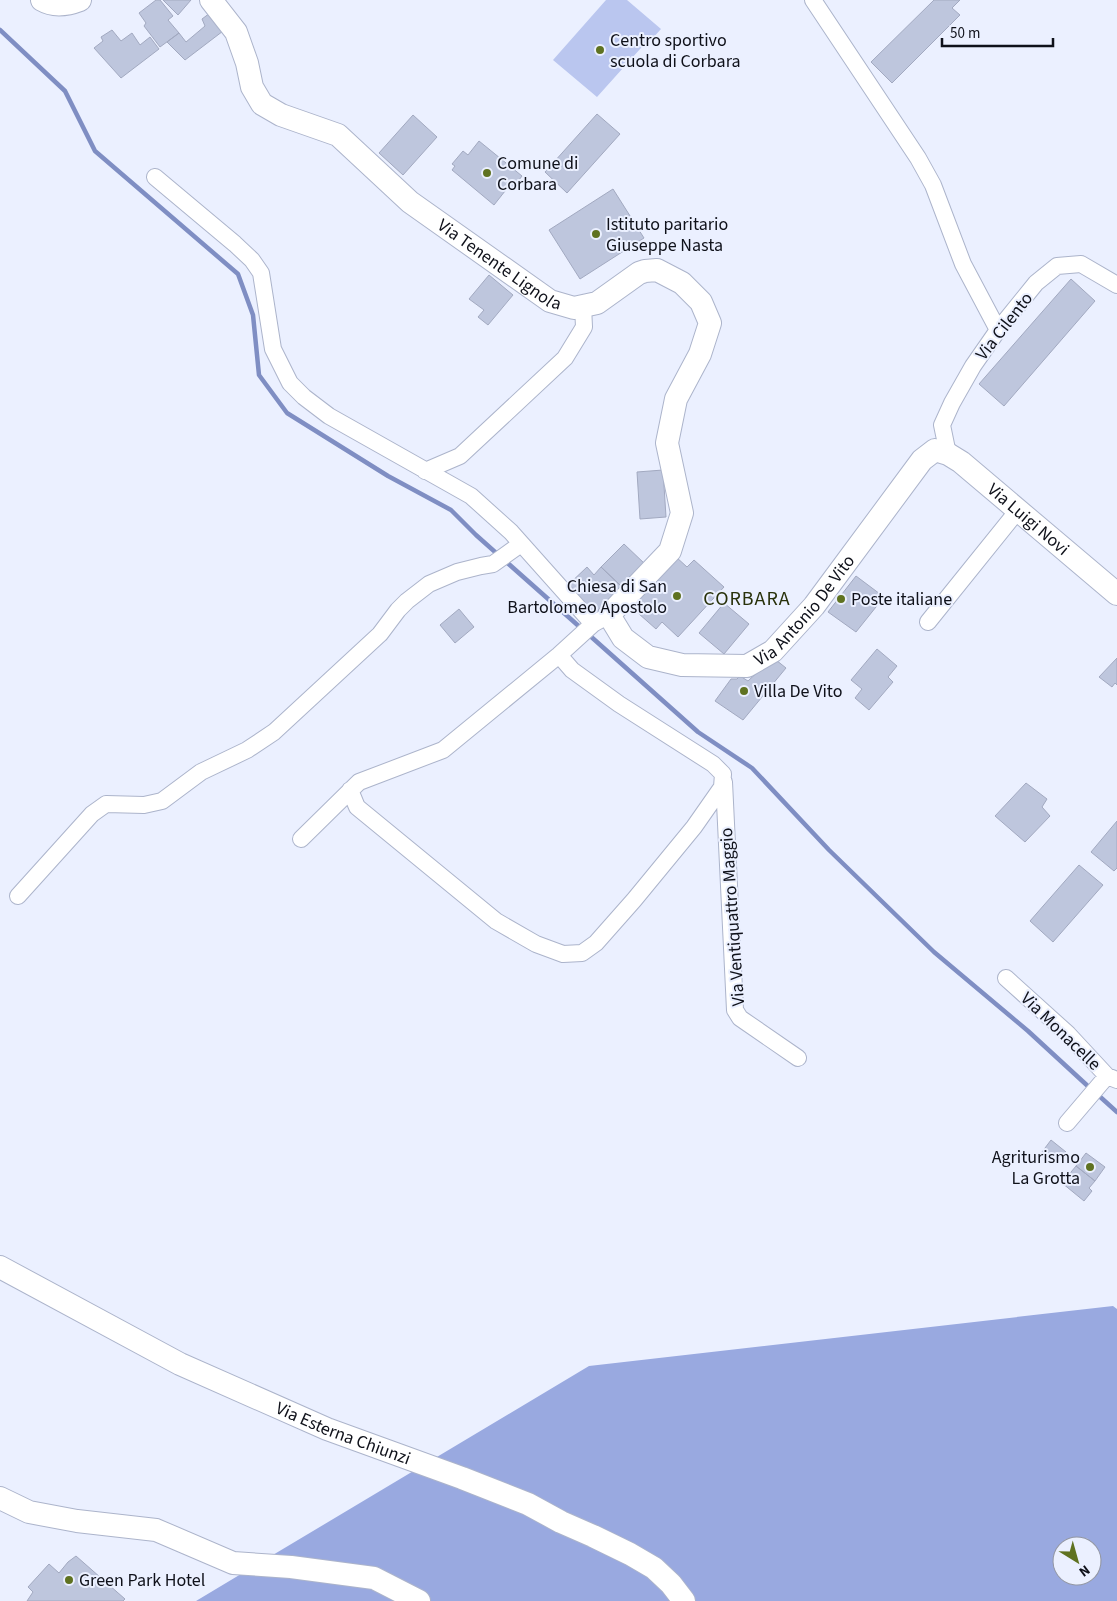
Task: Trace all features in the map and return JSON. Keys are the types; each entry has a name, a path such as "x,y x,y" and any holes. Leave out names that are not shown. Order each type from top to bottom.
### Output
{"main road":[{"path":"42,0 48,3 67,5 80,0"},
{"name":"Via Tenente Lignola","path":"211,0 236,32 248,63 252,87 262,104 281,115 338,135 410,202 550,301 574,308 598,303 639,273 657,270 682,283 701,302 710,323 700,354 676,399 667,443 682,513 670,550 601,620"},
{"name":"Via Antonio De Vito","path":"601,620 648,657 682,665 747,666 773,651 814,606 922,460 941,452"},
{"name":"Via Luigi Novi","path":"941,452 961,462 1117,594"},
{"name":"Via Esterna Chiunzi","path":"0,1267 180,1364 327,1428 528,1504 561,1522 630,1554 654,1568 671,1584 684,1601"},
{"path":"0,1498 29,1512 77,1521 156,1530 233,1563 299,1568 374,1578 419,1601"}],"street":[{"path":"813,0 918,158 933,185 963,264 998,330"},
{"path":"155,177 235,244 252,260 261,273 273,349 290,383 304,397 329,416 376,444 471,496 498,519 521,544 601,620 443,750 359,782 300,838"},
{"name":"Via Cilento","path":"941,452 942,425 952,403 973,366 998,330 1036,283 1057,266 1082,264 1117,285"},
{"path":"425,471 460,456 565,358 584,327 583,306"},
{"path":"928,622 1019,510"},
{"path":"18,896 92,814 106,804 144,805 162,801 201,772 247,750 274,732 380,634 407,601 429,584 457,572 493,564 521,544"},
{"path":"350,790 357,807 496,921 536,944 563,954 582,953 596,943 694,827 722,780 713,764 580,676 572,670 559,654"},
{"name":"Via Ventiquattro Maggio","path":"722,780 735,1010 740,1018 798,1058"},
{"name":"Via Monacelle","path":"1006,978 1068,1034 1112,1078"},
{"path":"1067,1123 1112,1078"}],"shaded area":[{"name":"Centro sportivo scuola di Corbara","path":"606,0 627,0 661,29 651,40 649,39 597,97 553,60"},
{"path":"1113,1306 1117,1309 1117,1601 196,1601 589,1366"}],"building":[{"path":"156,0 160,0 173,16 168,20 179,33 160,47 144,26 146,23 139,13"},
{"path":"163,0 191,0 178,15"},
{"path":"934,0 960,0 952,8 960,15 892,83 871,62"},
{"path":"214,10 227,28 185,60 167,42 179,33 186,42 205,26 202,19"},
{"path":"112,30 121,41 132,33 140,45 150,37 159,49 121,78 94,48 103,41 101,37"},
{"path":"597,114 620,134 567,193 545,172"},
{"path":"413,115 437,137 403,175 379,153"},
{"name":"Comune di Corbara","path":"479,141 522,176 512,189 509,186 494,205 452,170 455,166 452,164 463,151 468,155"},
{"name":"Istituto paritario Giuseppe Nasta","path":"613,189 644,238 580,279 549,230"},
{"path":"489,275 513,295 488,325 478,317 484,310 469,299"},
{"path":"1071,279 1095,301 1004,406 979,384"},
{"path":"663,470 666,517 640,519 637,472"},
{"path":"624,544 645,564 622,587 601,567"},
{"name":"Chiesa di San Bartolomeo Apostolo","path":"675,556 687,567 694,560 724,587 678,637 662,622 656,629 630,606"},
{"path":"587,567 594,575 601,567 622,587 594,614 567,586"},
{"path":"856,576 884,597 856,632 828,612"},
{"path":"724,603 749,624 724,654 699,633"},
{"path":"459,609 474,627 455,643 440,625"},
{"path":"877,649 897,666 888,677 893,682 869,710 855,698 862,689 851,680"},
{"path":"1117,658 1117,685 1115,683 1112,687 1099,677"},
{"name":"Villa De Vito","path":"776,660 786,668 743,720 715,701 731,679 737,679 740,676 748,681 763,667"},
{"path":"1026,783 1047,799 1042,807 1050,816 1025,842 995,816"},
{"path":"1117,821 1117,868 1114,871 1091,852"},
{"path":"1079,865 1103,885 1053,942 1030,921"},
{"path":"1051,1140 1066,1152 1056,1163 1042,1152"},
{"path":"1086,1153 1105,1167 1095,1181 1076,1166"},
{"path":"1076,1166 1095,1181 1089,1188 1092,1191 1084,1201 1062,1183"},
{"name":"Green Park Hotel","path":"76,1556 125,1599 123,1601 27,1601 33,1592 28,1587 49,1564 59,1573"}],"waterway":[{"path":"0,30 65,91 95,151 238,274 253,315 259,375 287,413 388,476 451,510 476,535 582,629"},
{"path":"588,634 698,732 752,768 829,850 934,952 1028,1031 1091,1089"},
{"path":"1097,1094 1117,1112"}],"place":[{"name":"Centro sportivo scuola di Corbara","path":"600,50"},
{"name":"Comune di Corbara","path":"487,173"},
{"name":"Istituto paritario Giuseppe Nasta","path":"596,234"},
{"name":"Chiesa di San Bartolomeo Apostolo","path":"677,596"},
{"name":"Poste italiane","path":"841,599"},
{"name":"Villa De Vito","path":"744,691"},
{"name":"Agriturismo La Grotta","path":"1090,1167"},
{"name":"Green Park Hotel","path":"69,1580"}],"district":[{"name":"CORBARA","path":"747,598"}]}
